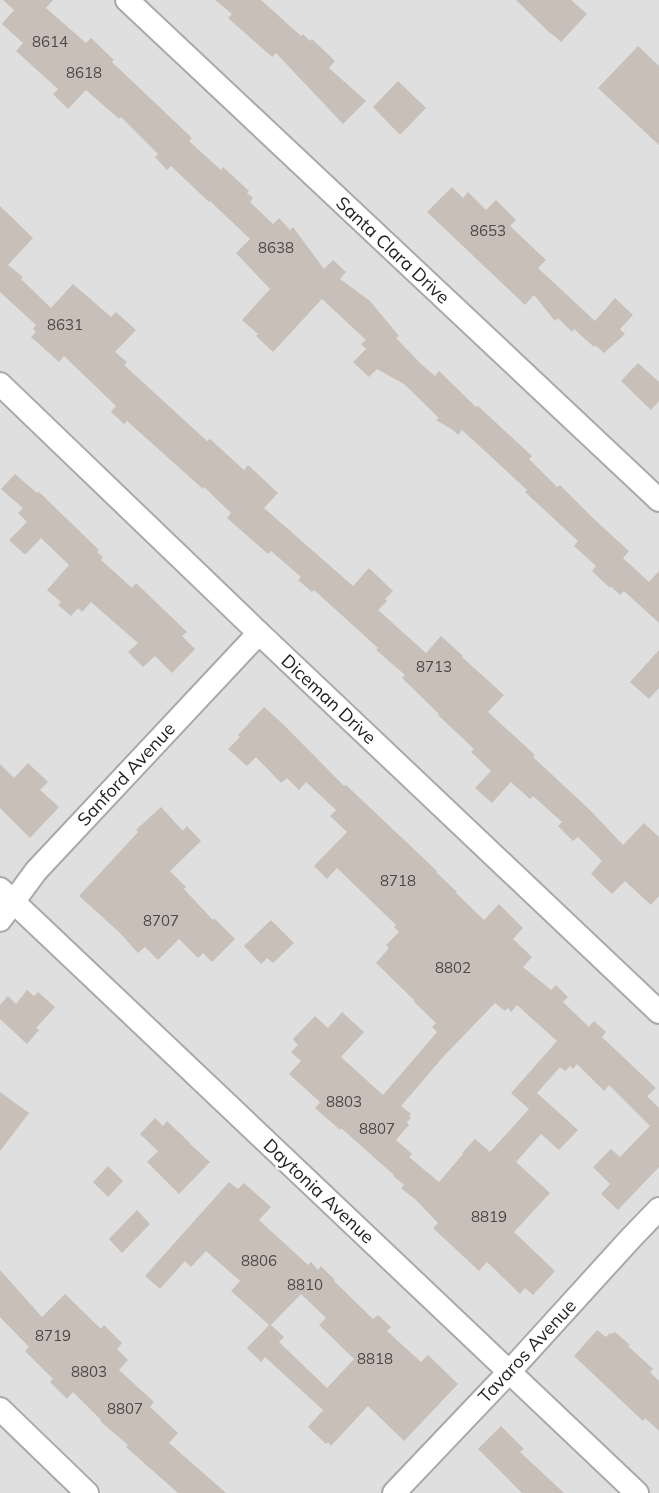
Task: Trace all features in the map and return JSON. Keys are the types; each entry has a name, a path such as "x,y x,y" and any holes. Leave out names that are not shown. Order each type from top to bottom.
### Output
{"street":[{"name":"Santa Clara Drive","path":"127,0 659,500"},
{"name":"Diceman Drive","path":"0,384 659,1012"},
{"name":"Sanford Avenue","path":"0,920 6,895 36,871 259,633"},
{"name":"Daytonia Avenue","path":"6,895 638,1493"},
{"name":"Tavaros Avenue","path":"394,1493 659,1209"},
{"path":"0,1409 87,1493"}],"shaded area":[{"path":"0,0 659,0 659,1493 0,1493"}],"building":[{"path":"3,0 53,0 46,8 86,43 91,38 114,60 112,62 192,138 189,141 249,191 247,193 253,198 250,202 273,224 279,218 290,230 293,227 324,269 333,260 346,272 340,279 370,301 399,336 396,338 421,364 435,376 439,371 532,456 529,459 557,487 560,485 629,551 623,558 649,582 659,571 659,623 624,591 620,595 592,571 596,566 574,546 578,541 462,430 458,435 436,420 439,418 404,384 377,369 369,377 353,362 366,349 361,344 366,340 322,299 273,352 256,336 258,334 242,320 270,289 236,253 250,239 171,166 167,170 155,157 158,154 121,117 119,119 86,90 68,109 53,94 58,89 16,51 23,43 2,24 14,10"},
{"path":"215,0 261,0 301,36 303,34 310,41 312,39 335,61 329,68 366,101 343,124 276,53 272,57 228,18 232,14"},
{"path":"516,0 571,0 587,14 561,42"},
{"path":"638,46 659,66 659,145 598,88"},
{"path":"398,81 426,108 400,135 373,107"},
{"path":"452,187 463,198 468,192 486,210 496,200 516,220 510,226 546,260 538,268 595,321 615,298 633,315 620,329 625,334 604,353 574,329 572,332 558,318 555,321 534,295 525,305 427,212"},
{"path":"0,206 33,238 8,265 23,277 21,279 51,308 73,284 111,317 116,312 136,330 115,352 127,362 124,365 207,441 210,439 244,470 248,465 278,493 264,508 353,586 369,568 393,591 378,610 426,653 441,636 463,656 504,695 488,712 535,755 533,757 590,810 623,845 644,823 659,837 659,896 651,905 625,881 612,894 591,874 602,861 578,837 573,841 558,826 562,822 533,796 530,799 511,782 492,803 475,788 491,771 471,752 474,749 402,678 405,675 314,590 312,592 298,580 301,577 271,551 268,554 227,518 231,513 204,487 203,489 127,421 124,424 111,412 116,406 64,356 59,362 31,337 36,332 33,329 36,325 0,292"},
{"path":"638,363 659,382 659,401 651,410 621,381"},
{"path":"15,474 37,493 39,492 99,550 97,552 103,557 101,560 132,588 136,583 187,632 182,636 195,649 172,673 155,656 143,667 128,652 138,643 91,602 82,612 78,608 71,616 58,605 61,602 47,590 69,565 41,538 26,554 9,540 27,522 18,513 23,508 1,489"},
{"path":"659,650 659,688 649,699 630,682"},
{"path":"264,707 344,786 346,785 437,871 484,920 499,904 523,928 513,939 532,957 523,967 551,990 556,985 568,997 563,1002 589,1027 594,1021 606,1032 602,1037 656,1088 647,1096 659,1108 659,1167 618,1210 601,1194 610,1184 593,1167 611,1149 620,1157 650,1126 609,1085 604,1091 577,1064 573,1069 570,1066 565,1071 560,1067 537,1093 578,1130 559,1150 541,1134 516,1162 550,1193 514,1232 555,1271 533,1295 525,1288 520,1294 487,1262 479,1271 433,1228 438,1223 401,1188 404,1185 341,1128 340,1130 315,1108 320,1102 289,1074 301,1061 291,1052 298,1045 293,1039 315,1016 328,1028 342,1012 364,1032 341,1057 383,1095 437,1032 432,1027 436,1023 376,963 389,948 386,945 399,932 394,927 396,925 337,868 327,879 314,866 347,832 330,816 336,810 306,782 299,790 287,778 281,783 256,757 247,766 228,749 240,737 238,735","holes":["495,1003 505,1011 508,1008 511,1012 517,1005 557,1041 511,1093 529,1109 490,1152 475,1139 439,1182 409,1157 412,1154 396,1140 409,1125 407,1122 411,1118 409,1116 411,1114 401,1106 444,1056"]},
{"path":"28,763 48,782 40,790 59,807 30,838 0,808 0,764 14,778"},
{"path":"161,807 183,831 187,826 201,841 170,871 213,920 214,918 235,939 212,962 203,953 198,958 179,939 158,960 145,947 138,953 119,932 79,896 138,832 136,830"},
{"path":"271,920 294,943 273,963 267,958 261,964 244,946"},
{"path":"27,990 34,996 38,992 55,1007 36,1028 39,1030 27,1044 0,1019 0,1005 8,996 16,1004"},
{"path":"0,1092 29,1113 0,1151"},
{"path":"155,1118 163,1126 167,1121 210,1162 179,1194 147,1162 158,1151 140,1134"},
{"path":"108,1166 123,1181 108,1197 93,1182"},
{"path":"229,1182 238,1189 244,1183 271,1207 259,1220 308,1265 311,1262 318,1270 321,1266 373,1319 378,1315 391,1327 387,1331 421,1362 428,1355 458,1384 404,1441 368,1406 331,1446 308,1427 323,1410 265,1357 261,1362 247,1348 269,1325 231,1291 240,1281 206,1251 191,1267 185,1261 160,1289 145,1276","holes":["301,1294 326,1318 319,1325 354,1359 327,1388 279,1342 284,1337 271,1325"]},
{"path":"137,1210 150,1224 122,1253 109,1239"},
{"path":"0,1270 42,1317 65,1294 101,1329 104,1325 122,1343 117,1349 128,1360 119,1370 154,1402 150,1407 178,1433 169,1443 226,1493 178,1493 126,1447 128,1445 100,1421 73,1392 67,1399 50,1382 53,1379 25,1351 29,1347 0,1317"},
{"path":"597,1330 606,1337 615,1332 653,1369 650,1372 659,1381 659,1431 645,1418 643,1421 574,1356"},
{"path":"501,1426 524,1449 520,1452 564,1493 522,1493 478,1449"}]}
